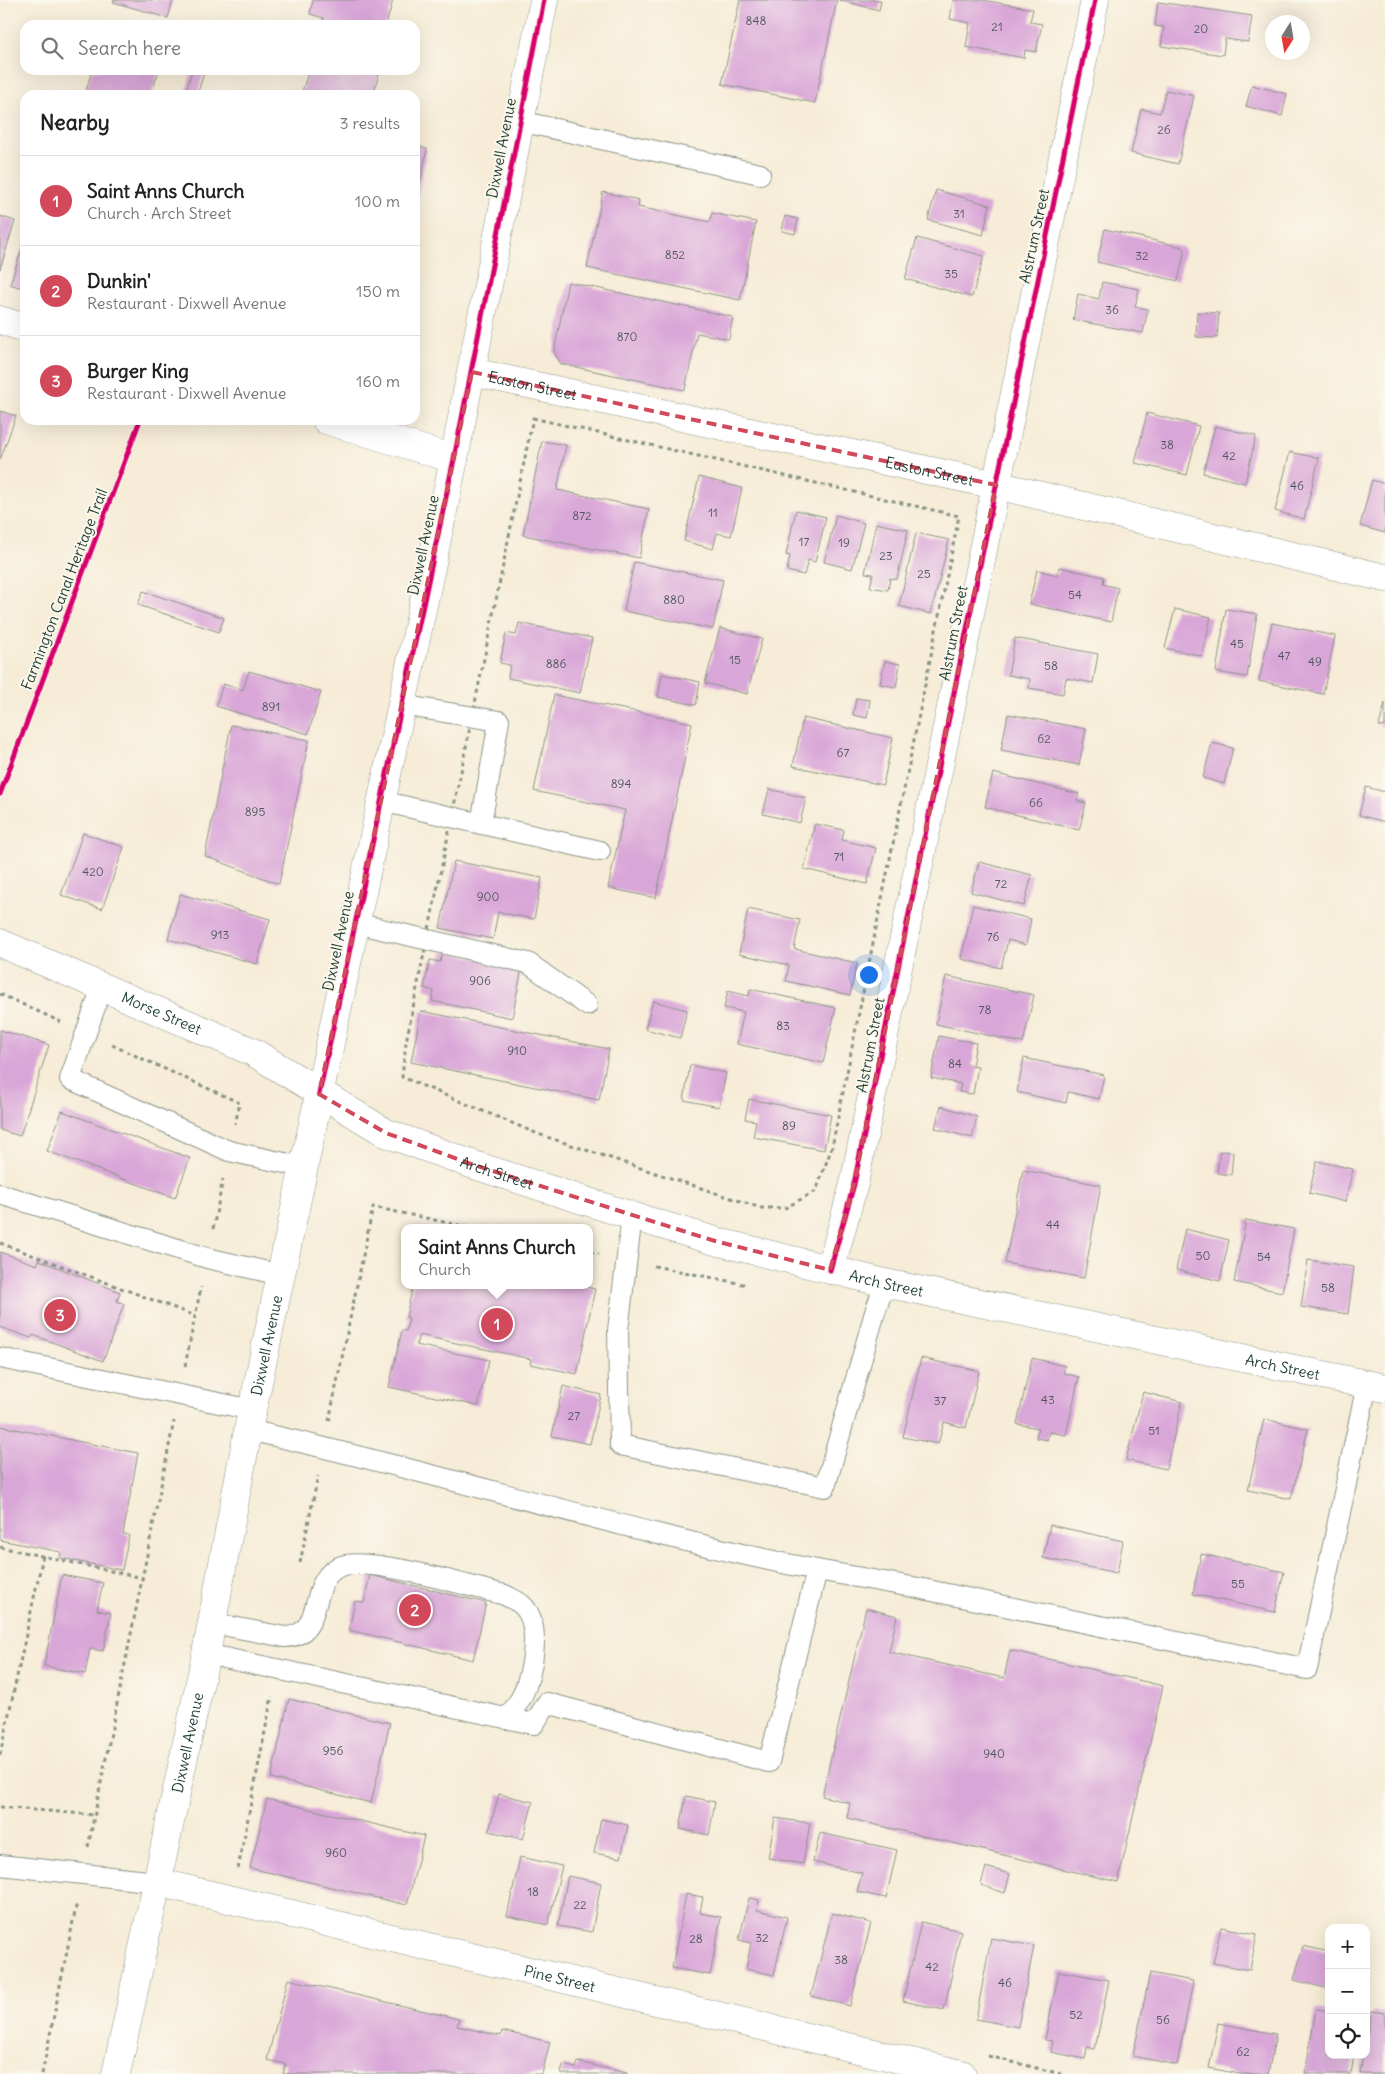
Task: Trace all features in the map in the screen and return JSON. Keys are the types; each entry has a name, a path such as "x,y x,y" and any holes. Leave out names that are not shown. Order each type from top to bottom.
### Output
{"main road":[{"name":"Dixwell Avenue","path":"116,2074 206,1654 251,1420 303,1167 472,372 519,121 544,0"},
{"name":"Alstrum Street","path":"830,1270 854,1184 1095,0"},
{"path":"0,320 20,326"},
{"name":"Easton Street","path":"472,372 996,485 1385,578"},
{"path":"342,425 454,459"},
{"name":"Morse Street","path":"0,943 252,1052 319,1094"},
{"name":"Arch Street","path":"319,1094 386,1133 474,1165 715,1241 885,1284 1376,1386"},
{"name":"Pine Street","path":"157,1882 962,2074"}],"lane":[{"path":"519,121 760,174"},
{"path":"401,705 499,722 482,824"},
{"path":"381,801 600,851"},
{"path":"355,923 427,938 528,963 587,1005"},
{"path":"102,987 70,1079 229,1151 303,1167"},
{"path":"0,1194 207,1258 281,1275"},
{"path":"632,1216 618,1330 620,1445 826,1487 875,1312 885,1284"},
{"path":"0,1358 179,1396 324,1447 719,1551 918,1588 1307,1669 1376,1386"},
{"path":"212,1623 285,1637 296,1636 306,1629 313,1618 318,1592 327,1575 341,1566 354,1564 382,1566 505,1595 523,1606 533,1627 533,1655 528,1682 521,1698 507,1719"},
{"path":"206,1654 534,1724 547,1703 769,1762 817,1570"},
{"path":"0,1865 157,1882"}],"path":[{"path":"533,418 960,516 832,1147 816,1191 785,1208 761,1208 538,1134 402,1077 406,1042 452,817 533,418"},
{"path":"0,994 240,1104 207,1258 144,1578 42,2074"},
{"path":"298,1570 373,1207 454,1224"},
{"path":"0,1244 196,1316"},
{"path":"0,1547 144,1578"},
{"path":"0,1755 43,1556"},
{"path":"237,1875 278,1668"},
{"path":"0,1807 95,1815"}],"highlighted area":[{"path":"472,372 996,485 854,1184 830,1270 715,1241 474,1165 386,1133 319,1094"}],"building":[{"path":"114,0 173,0 168,18 113,2"},
{"path":"313,0 393,0 387,20 323,20 324,18 310,14"},
{"path":"740,0 837,0 815,103 722,84"},
{"path":"839,0 881,0 879,10"},
{"path":"953,0 983,0 1033,9 1030,22 1042,24 1036,52 1025,50 1024,58 966,47 970,23 950,19"},
{"path":"1158,2 1252,16 1248,42 1225,39 1223,55 1161,46 1164,27 1155,26"},
{"path":"91,75 157,75 153,90 86,90"},
{"path":"191,75 203,75 199,90 186,90"},
{"path":"307,75 379,75 374,90 303,90"},
{"path":"1252,85 1287,94 1282,116 1246,106"},
{"path":"1166,90 1194,96 1178,164 1131,153 1141,109 1160,113"},
{"path":"420,147 427,149 420,185"},
{"path":"936,190 990,205 983,235 928,220"},
{"path":"603,192 639,200 638,207 710,222 712,213 756,222 740,300 587,268"},
{"path":"0,216 15,221 0,269"},
{"path":"785,216 798,219 795,234 782,231"},
{"path":"1105,229 1182,247 1185,250 1178,281 1097,262"},
{"path":"917,238 984,256 972,297 905,279"},
{"path":"20,255 20,287 10,284"},
{"path":"568,282 733,317 729,339 697,333 685,390 561,364 554,352"},
{"path":"1102,282 1139,289 1135,307 1148,309 1143,333 1073,320 1078,294 1099,299"},
{"path":"1197,312 1219,313 1217,338 1196,337"},
{"path":"0,411 16,416 0,460"},
{"path":"1147,413 1199,426 1187,475 1135,463"},
{"path":"1215,426 1256,436 1245,483 1203,473"},
{"path":"542,441 566,445 557,490 649,509 639,558 523,535"},
{"path":"1290,452 1319,458 1304,519 1275,511"},
{"path":"699,477 742,488 731,536 717,533 713,549 684,541"},
{"path":"1372,480 1385,484 1385,533 1360,526"},
{"path":"796,510 826,517 815,562 808,560 804,575 787,571 790,556 786,555"},
{"path":"836,515 864,523 852,569 824,562"},
{"path":"876,523 908,530 897,579 890,578 888,590 870,587 873,574 865,573"},
{"path":"916,533 949,540 931,614 899,606"},
{"path":"634,562 723,580 713,629 624,611"},
{"path":"1059,567 1104,577 1103,584 1118,588 1111,622 1029,604 1037,570 1057,575"},
{"path":"143,591 224,618 219,632 138,605"},
{"path":"1175,609 1211,617 1202,656 1165,648"},
{"path":"1226,609 1257,614 1247,677 1216,672"},
{"path":"519,623 592,638 580,693 508,678 510,665 500,663 506,633 516,635"},
{"path":"1272,623 1335,636 1323,694 1259,681"},
{"path":"720,628 762,639 747,694 705,683"},
{"path":"1015,638 1098,654 1093,683 1066,678 1063,694 1029,688 1030,679 1008,675"},
{"path":"885,661 900,664 896,687 880,684"},
{"path":"249,671 321,692 308,734 216,706 223,684 243,690"},
{"path":"662,674 700,682 696,705 658,697"},
{"path":"554,695 692,723 656,898 608,888 625,810 534,791"},
{"path":"856,698 870,700 867,718 853,715"},
{"path":"1385,703 1385,727 1379,726"},
{"path":"1008,714 1086,729 1079,765 1001,750"},
{"path":"803,718 893,738 883,785 793,766"},
{"path":"231,725 309,740 279,884 205,856"},
{"path":"1212,743 1233,748 1224,784 1203,778"},
{"path":"993,773 1079,794 1077,801 1086,803 1079,830 985,807"},
{"path":"1366,787 1385,792 1385,822 1359,815"},
{"path":"769,789 806,798 800,823 763,814"},
{"path":"815,824 844,830 842,840 876,848 867,884 804,869"},
{"path":"83,833 124,847 102,909 61,895"},
{"path":"454,861 542,878 534,919 498,912 493,939 440,928"},
{"path":"979,862 1032,875 1024,906 971,892"},
{"path":"180,894 270,919 257,964 168,939"},
{"path":"973,905 1031,919 1026,945 1008,940 1001,968 961,959"},
{"path":"748,909 800,920 794,949 857,963 850,995 786,981 789,965 739,954"},
{"path":"443,951 522,968 512,1018 432,1001 434,991 424,988 430,960 440,962"},
{"path":"946,976 1034,995 1023,1043 936,1024"},
{"path":"750,989 836,1008 823,1063 737,1044 744,1012 724,1008 728,991 749,996"},
{"path":"653,1001 687,1010 680,1038 645,1029"},
{"path":"421,1011 609,1049 599,1100 411,1062"},
{"path":"0,1030 49,1045 20,1136 0,1130"},
{"path":"939,1036 976,1043 972,1066 978,1067 973,1094 959,1092 961,1084 931,1078"},
{"path":"1024,1058 1104,1075 1099,1099 1068,1092 1066,1103 1017,1092"},
{"path":"690,1065 726,1073 719,1107 684,1100"},
{"path":"749,1099 831,1115 824,1150 753,1137 756,1121 745,1119"},
{"path":"941,1106 977,1117 972,1138 935,1128"},
{"path":"62,1111 190,1158 175,1198 47,1151"},
{"path":"1220,1151 1233,1152 1231,1175 1217,1173"},
{"path":"1317,1161 1353,1169 1345,1202 1309,1193"},
{"path":"1023,1170 1101,1185 1084,1278 1005,1263"},
{"path":"1246,1220 1294,1229 1282,1292 1234,1282"},
{"path":"1185,1229 1229,1240 1220,1281 1176,1270"},
{"path":"0,1252 37,1265 39,1260 120,1292 117,1301 124,1304 103,1361 33,1335 31,1338 0,1327"},
{"path":"1308,1260 1354,1267 1348,1314 1301,1307"},
{"path":"412,1289 595,1289 577,1374 530,1364 531,1359 419,1335 416,1345 489,1360 478,1406 389,1387 402,1330 406,1331 409,1318 406,1317"},
{"path":"921,1358 979,1371 966,1428 944,1422 938,1444 903,1437"},
{"path":"1032,1358 1065,1366 1063,1373 1079,1377 1066,1435 1049,1432 1047,1440 1036,1438 1038,1428 1017,1424"},
{"path":"563,1386 601,1395 590,1444 552,1436"},
{"path":"1143,1392 1182,1402 1166,1469 1126,1460"},
{"path":"1264,1419 1308,1429 1291,1499 1248,1490"},
{"path":"0,1426 138,1453 123,1534 129,1535 122,1570 60,1558 61,1552 0,1540"},
{"path":"1050,1525 1123,1541 1117,1573 1043,1558"},
{"path":"1201,1554 1284,1572 1275,1612 1193,1594"},
{"path":"62,1575 103,1583 97,1610 111,1613 103,1651 90,1649 85,1674 44,1666"},
{"path":"370,1575 486,1603 473,1660 349,1630 355,1601 364,1602"},
{"path":"866,1608 897,1616 889,1652 1004,1678 1010,1650 1163,1686 1118,1882 847,1818 850,1803 822,1796"},
{"path":"289,1699 390,1723 371,1803 271,1778"},
{"path":"499,1794 533,1802 523,1839 489,1831"},
{"path":"686,1796 715,1802 709,1835 680,1829"},
{"path":"267,1799 424,1836 407,1905 250,1868"},
{"path":"775,1818 810,1823 803,1864 768,1858"},
{"path":"601,1819 628,1825 621,1858 594,1853"},
{"path":"820,1833 897,1850 886,1898 857,1892 862,1873 813,1862"},
{"path":"520,1857 562,1866 548,1925 507,1916"},
{"path":"986,1867 1010,1874 1005,1893 981,1885"},
{"path":"568,1876 601,1883 592,1932 558,1926"},
{"path":"686,1894 703,1897 700,1913 721,1917 710,1975 672,1968"},
{"path":"749,1898 759,1900 757,1910 787,1917 774,1975 746,1969 751,1943 739,1940"},
{"path":"832,1913 871,1923 850,2006 811,1996"},
{"path":"921,1922 961,1931 944,2010 903,2001"},
{"path":"1221,1927 1257,1934 1250,1970 1213,1963"},
{"path":"991,1938 1034,1946 1018,2027 976,2019"},
{"path":"1303,1946 1325,1951 1325,1988 1294,1980"},
{"path":"1059,1971 1109,1980 1095,2049 1087,2047 1085,2059 1051,2052 1053,2041 1045,2040"},
{"path":"1150,1973 1193,1981 1177,2065 1133,2056"},
{"path":"288,1979 459,2019 457,2026 501,2036 502,2031 550,2042 542,2074 283,2074 286,2064 267,2060"},
{"path":"1316,2009 1325,2010 1325,2059 1353,2059 1351,2074 1305,2074"},
{"path":"1372,2011 1385,2013 1385,2074 1360,2074 1362,2059 1370,2059 1370,2021"},
{"path":"1218,2023 1276,2034 1268,2074 1239,2074 1209,2068"},
{"path":"578,2062 627,2074 561,2074 563,2065 576,2068"}],"cycle path":[{"path":"319,1094 454,459 544,0"},
{"path":"830,1270 854,1184 1095,0"},
{"name":"Farmington Canal Heritage Trail","path":"0,794 138,425"}],"place":[{"name":"Burger King","path":"60,1315"},
{"name":"Saint Anns Church","path":"497,1324"},
{"name":"Dunkin'","path":"415,1610"}]}
